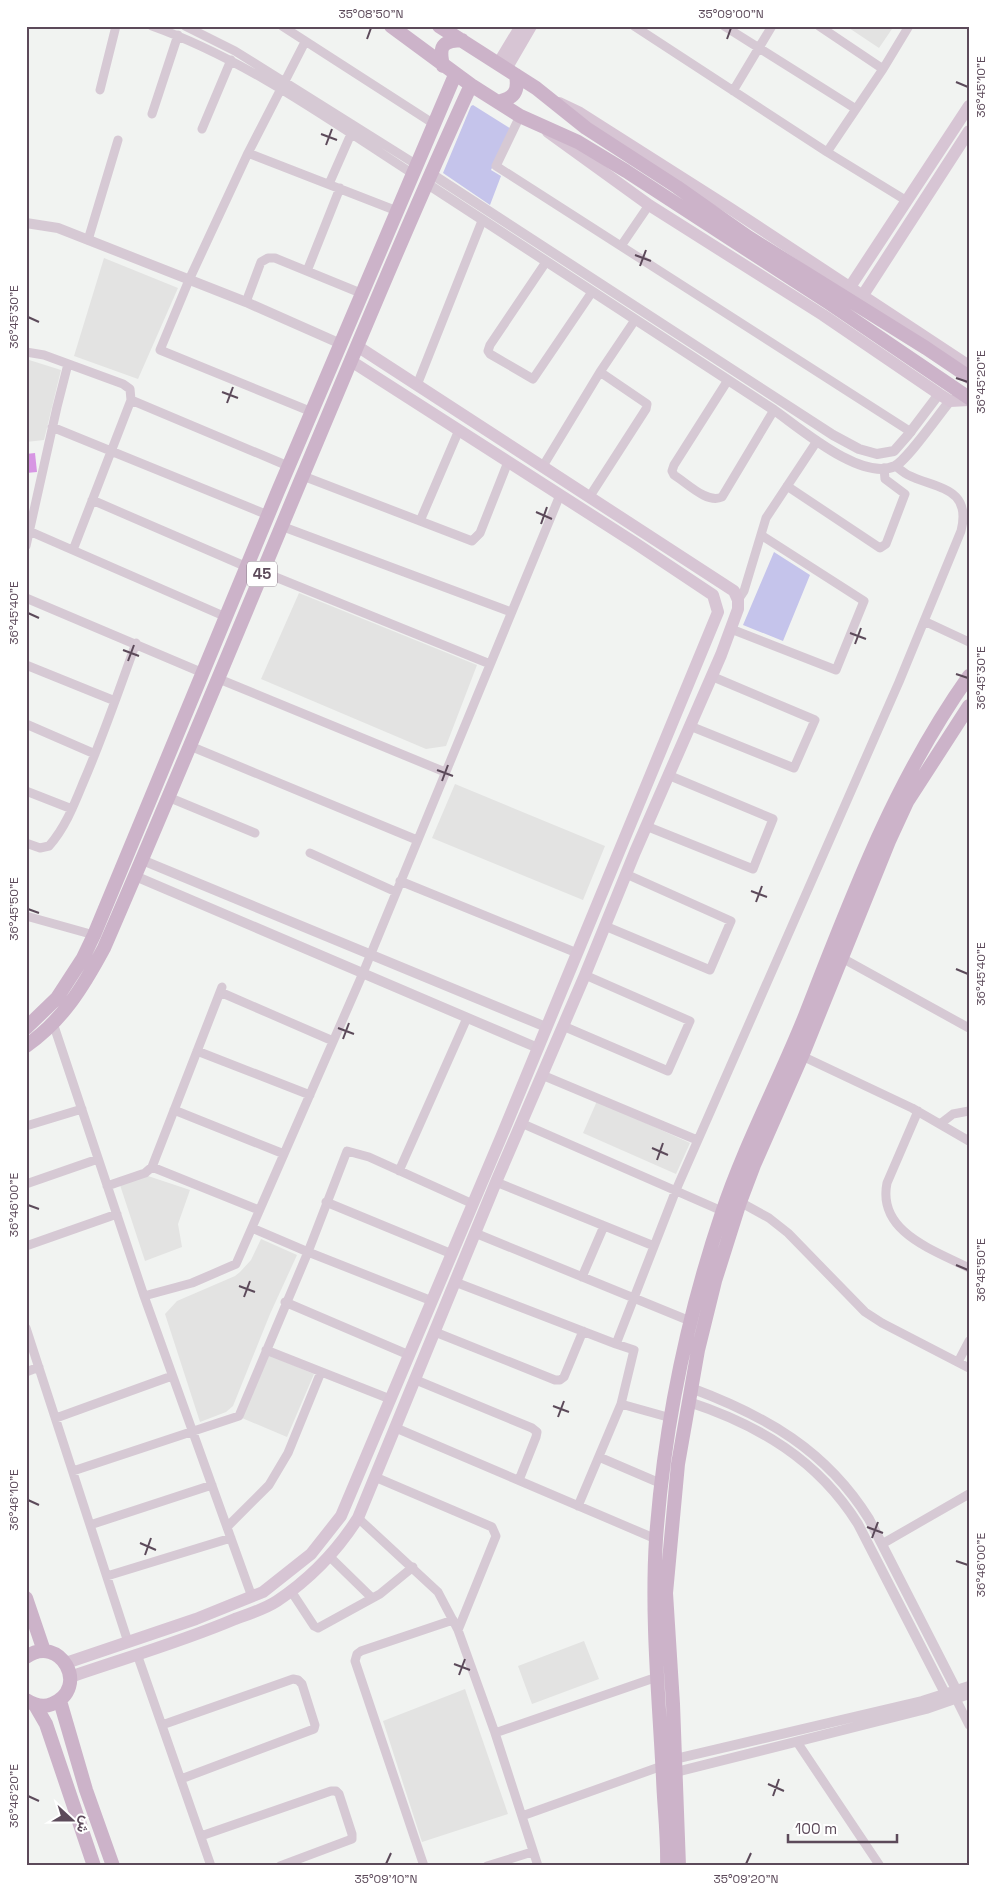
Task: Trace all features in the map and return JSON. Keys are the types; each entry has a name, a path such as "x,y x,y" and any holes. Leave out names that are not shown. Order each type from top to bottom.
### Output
{"main road":[{"path":"391,26 455,75 526,118 578,142 626,171 829,303 969,399"},
{"path":"439,26 546,96 586,128 677,187 748,237 969,377"},
{"path":"506,69 521,26"},
{"path":"506,69 531,26"},
{"path":"443,66 442,46 449,40 462,40"},
{"path":"498,102 507,99 514,93 517,84 506,69"},
{"name":"45","path":"26,1028 57,998 84,958 288,466 455,75"},
{"name":"45","path":"26,1046 67,1009 83,986 104,948 219,679 350,360 428,178 471,85"},
{"path":"546,96 580,113 863,295 969,366"},
{"path":"850,287 969,106"},
{"path":"526,118 649,205 823,316 944,398 969,399"},
{"path":"863,295 969,131"},
{"path":"373,269 387,274"},
{"path":"70,1677 198,1635 275,1602 291,1591 330,1557 358,1518 496,1182 738,609 738,600 734,591 357,346"},
{"path":"66,1663 263,1592 311,1554 341,1516 538,1048 718,612 713,595 350,360"},
{"path":"328,375 342,380"},
{"path":"255,545 272,550"},
{"path":"667,1866 654,1601 656,1538 671,1418 690,1321 722,1211 792,1049 850,901 890,809 915,762 969,676"},
{"path":"679,1866 666,1593 678,1464 698,1350 716,1281 740,1202 754,1165 802,1056 889,841 907,802 969,706"},
{"path":"134,840 148,846"},
{"path":"117,880 133,881"},
{"path":"26,1598 44,1651"},
{"path":"26,1657 30,1654 44,1651 58,1656 66,1663 70,1677 68,1690 60,1701 50,1706 31,1702"},
{"path":"60,1701 86,1790 113,1866"},
{"path":"31,1702 46,1724 94,1866"}],"street":[{"path":"100,90 116,26"},
{"path":"152,26 178,35 283,86 415,169"},
{"path":"185,26 235,51 351,134 415,169"},
{"path":"282,26 434,124"},
{"path":"634,26 649,30 733,91 827,152 907,200"},
{"path":"724,26 856,109"},
{"path":"733,91 772,26"},
{"path":"819,26 883,69"},
{"path":"827,152 883,69 909,26"},
{"path":"152,114 178,35"},
{"path":"305,42 248,153 189,280 160,350 312,412"},
{"path":"202,129 231,60"},
{"path":"526,118 496,166 911,432"},
{"path":"329,184 351,134"},
{"path":"88,240 118,140"},
{"path":"248,153 397,211"},
{"path":"428,178 482,221 855,464 872,469 896,466 909,453 944,398"},
{"path":"428,178 833,435 859,449 877,454 894,451 944,398"},
{"path":"307,272 340,188"},
{"path":"621,246 649,205"},
{"path":"417,385 482,221"},
{"path":"26,223 58,228 246,302 341,344"},
{"path":"246,302 261,262 268,258 275,258 363,294"},
{"path":"546,262 490,345 488,351 490,354 533,380 592,292"},
{"path":"543,466 600,372 635,320"},
{"path":"26,352 44,355 124,384 130,389 131,400 73,550"},
{"path":"26,546 68,364"},
{"path":"590,496 646,409 647,404 600,372"},
{"path":"728,380 672,471 674,475 709,498 716,499 722,497 774,410"},
{"path":"131,400 288,466"},
{"path":"52,427 268,515"},
{"path":"420,521 459,430"},
{"path":"738,600 744,592 766,518 817,441"},
{"path":"303,476 472,541 480,533 508,462"},
{"path":"616,1344 697,1140 895,690 961,531 965,517 962,505 954,493 908,474 896,466"},
{"path":"786,486 880,548 886,544 904,494 885,479 884,468"},
{"path":"144,1296 192,1283 236,1264 363,972 560,495"},
{"path":"92,500 247,567"},
{"path":"281,526 511,612"},
{"path":"29,532 226,617"},
{"path":"730,628 836,670 864,601 761,535"},
{"path":"263,572 490,664"},
{"path":"26,598 203,673"},
{"path":"924,621 969,642"},
{"path":"26,843 40,848 49,846 56,839 72,809 95,754 136,643"},
{"path":"26,664 115,701"},
{"path":"690,726 794,768 815,720 711,676"},
{"path":"219,679 445,772"},
{"path":"26,724 95,754"},
{"path":"190,746 417,840"},
{"path":"646,826 753,869 773,819 668,775"},
{"path":"26,791 72,809"},
{"path":"168,798 256,833"},
{"path":"310,854 396,892"},
{"path":"142,860 546,1027"},
{"path":"605,926 710,970 731,921 626,874"},
{"path":"133,881 363,972 538,1048"},
{"path":"400,881 577,953"},
{"path":"26,916 94,934"},
{"path":"842,958 969,1028"},
{"path":"563,1026 668,1071 690,1021 585,975"},
{"path":"107,1186 145,1173 152,1167 221,989 333,1041"},
{"path":"399,1171 467,1018"},
{"path":"53,1023 144,1296 252,1597"},
{"path":"197,1051 310,1095"},
{"path":"802,1056 918,1111 969,1141"},
{"path":"542,1075 697,1140"},
{"path":"26,1126 82,1109"},
{"path":"174,1110 284,1154"},
{"path":"918,1111 887,1183 885,1194 887,1208 894,1221 914,1239 969,1268"},
{"path":"940,1124 953,1114 969,1111"},
{"path":"521,1123 722,1211"},
{"path":"73,1471 239,1416 285,1302 308,1252 347,1151 369,1157 472,1204"},
{"path":"26,1184 98,1159"},
{"path":"152,1167 259,1210"},
{"path":"496,1182 654,1246"},
{"path":"326,1202 452,1254"},
{"path":"740,1202 769,1218 788,1233 865,1312 882,1323 969,1368"},
{"path":"26,1246 116,1214"},
{"path":"582,1276 604,1226"},
{"path":"252,1228 432,1301"},
{"path":"475,1233 690,1321"},
{"path":"455,1282 634,1350 621,1404 578,1506"},
{"path":"285,1302 409,1355"},
{"path":"26,1328 128,1642"},
{"path":"435,1332 555,1380 560,1380 564,1377 583,1331"},
{"path":"958,1362 969,1341"},
{"path":"266,1350 390,1399"},
{"path":"26,1372 39,1367"},
{"path":"227,1527 274,1477 288,1453 321,1372"},
{"path":"56,1418 172,1376"},
{"path":"416,1380 532,1428 537,1432 518,1480"},
{"path":"690,1395 748,1411 778,1428 808,1448 838,1477 857,1499 882,1544 969,1725"},
{"path":"690,1395 772,1439 801,1458 846,1504 956,1696"},
{"path":"621,1404 671,1418"},
{"path":"396,1428 656,1538"},
{"path":"598,1457 662,1484"},
{"path":"375,1477 492,1527 495,1531 496,1536 458,1630"},
{"path":"90,1525 212,1485"},
{"path":"882,1544 969,1494"},
{"path":"358,1518 438,1592 453,1620 495,1733 538,1866"},
{"path":"107,1576 231,1538"},
{"path":"330,1557 372,1598"},
{"path":"291,1591 314,1626 318,1628 372,1598 413,1568"},
{"path":"424,1866 355,1661 357,1654 361,1651 453,1620"},
{"path":"136,1654 211,1866"},
{"path":"495,1733 657,1677"},
{"path":"162,1725 293,1679 298,1680 302,1684 314,1729 181,1779"},
{"path":"675,1766 797,1742 926,1709 956,1696 969,1686"},
{"path":"675,1766 922,1702 956,1696"},
{"path":"797,1742 880,1866"},
{"path":"522,1816 662,1766"},
{"path":"201,1836 331,1791 336,1791 339,1794 350,1826 352,1839 280,1866"},
{"path":"487,1866 532,1852"}],"shaded area":[{"path":"846,26 894,26 879,48"},
{"path":"473,105 511,129 491,170 501,176 490,205 443,173"},
{"path":"104,258 178,288 138,379 74,356"},
{"path":"26,359 61,370 44,440 26,442"},
{"path":"35,453 37,472 26,473 26,454"},
{"path":"774,552 810,575 783,641 743,625"},
{"path":"299,593 477,665 446,746 426,749 261,679"},
{"path":"455,784 605,846 583,900 432,838"},
{"path":"597,1101 690,1143 676,1174 583,1133"},
{"path":"145,1175 190,1190 178,1224 182,1247 145,1261 120,1185"},
{"path":"261,1239 297,1255 270,1314 233,1406 226,1412 200,1422 165,1314 177,1301 235,1276 251,1260"},
{"path":"269,1355 314,1374 287,1437 242,1418"},
{"path":"584,1641 599,1679 532,1704 518,1666"},
{"path":"465,1689 508,1814 422,1842 383,1721"}]}
